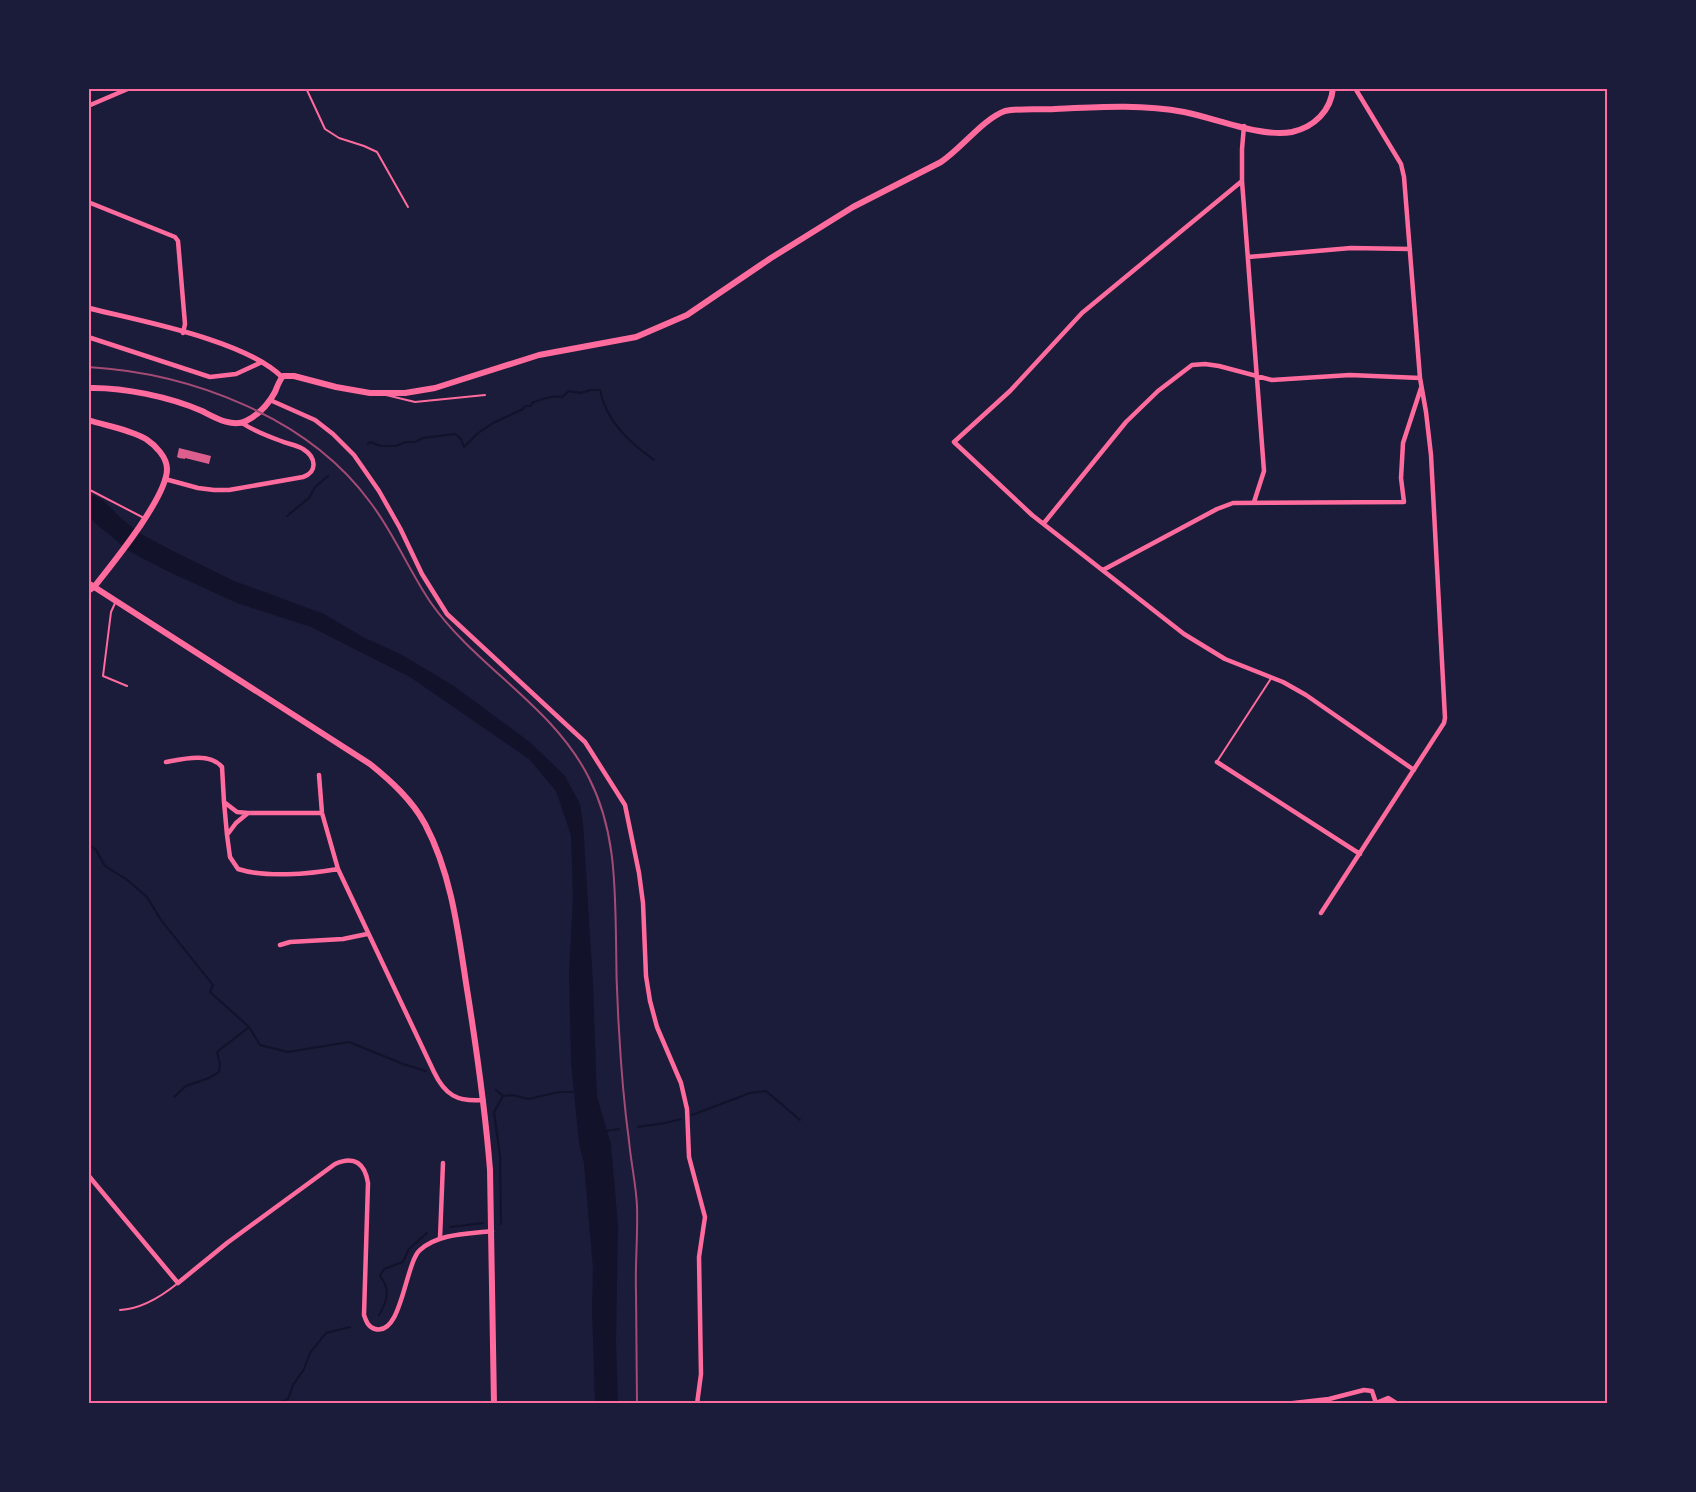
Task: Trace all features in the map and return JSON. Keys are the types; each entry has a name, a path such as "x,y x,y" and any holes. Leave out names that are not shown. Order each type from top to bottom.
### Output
{"main road":[{"path":"88,388 112,389 164,399 187,405 226,422 245,422 268,403 282,377 294,376 336,387 384,393 405,393 435,388 539,355 636,337 687,315 771,258 853,207 941,162 989,120 1005,111 1146,107 1183,112 1279,133 1302,129 1313,123 1323,114 1331,100 1333,88"},
{"path":"88,420 145,439 165,459 167,469 165,479 144,518 117,556 90,587 116,600 370,764 402,792 413,806 424,822 436,849 453,906 483,1101 490,1170 494,1404"}],"street":[{"path":"88,106 130,88"},
{"path":"1321,913 1444,723 1446,709 1431,455 1420,378 1404,177 1401,164 1355,88"},
{"path":"1244,126 1242,181 1264,471 1254,502"},
{"path":"1242,181 1082,313 1010,391 954,442 1044,523 1204,648 1225,659 1272,677 1322,705 1414,770"},
{"path":"88,202 172,235 178,241 183,333"},
{"path":"1248,257 1351,248 1410,249"},
{"path":"88,308 212,340 262,362 282,377"},
{"path":"88,337 210,377 236,374 262,362"},
{"path":"1044,523 1126,422 1158,391 1192,365 1205,364 1272,380 1350,375 1420,378"},
{"path":"1103,570 1233,502 1404,502 1401,478 1403,443 1421,386"},
{"path":"268,403 315,420 354,455 379,491 422,574 447,614 585,741 625,805 642,893 646,976 657,1027 681,1083 687,1109 689,1157 705,1217 699,1257 701,1374 697,1404"},
{"path":"165,479 198,488 229,490 312,474 313,461 305,450 254,431 245,422"},
{"path":"166,762 182,759 209,759 219,763 222,767 227,835 232,863 238,869 308,873 338,869"},
{"path":"1217,762 1360,854"},
{"path":"319,775 322,813 338,869 438,1080 444,1089 458,1098 483,1101"},
{"path":"224,802 237,812 322,813"},
{"path":"227,835 248,813"},
{"path":"280,945 290,942 343,939 367,934"},
{"path":"88,1175 178,1283 227,1243 335,1164 343,1160 360,1164 366,1172 368,1194 364,1315 370,1327 376,1330 390,1325 398,1310 413,1260 419,1251 440,1238 492,1231"},
{"path":"440,1238 443,1163"},
{"path":"1285,1404 1299,1400 1329,1399 1364,1390 1372,1390 1375,1403 1388,1398 1396,1402"}],"lane":[{"path":"306,88 325,129 339,138 377,153 408,207"},
{"path":"384,393 388,397 415,402 485,395"},
{"path":"88,489 144,518"},
{"path":"116,600 111,612 103,676 127,686"},
{"path":"1217,762 1272,677"},
{"path":"120,1310 129,1310 164,1295 178,1283"}],"shaded area":[{"path":"88,493 103,500 141,534 173,551 234,581 324,614 363,637 402,655 454,686 531,743 565,776 580,804 583,823 597,1097 611,1144 618,1226 616,1340 618,1403 595,1403 593,1268 584,1163 579,1143 571,1061 569,973 573,898 571,835 556,791 529,759 410,677 311,627 237,603 129,551 89,518"}],"building":[{"path":"179,448 211,456 209,464 177,457"}],"waterway":[{"path":"368,444 370,442 381,446 396,446 423,438 455,434 461,439 464,447 493,423 525,406 531,406 532,403 551,397 562,397 569,391 580,393 600,390 613,421 636,446 654,460"},
{"path":"287,516 309,498 315,487 328,476"},
{"path":"88,844 96,850 105,866 126,879 147,897 161,920 213,985 210,992 249,1027 260,1045 288,1052 349,1042 426,1071"},
{"path":"174,1097 186,1086 219,1072 217,1052 249,1027"},
{"path":"496,1090 503,1096 513,1095 528,1099 559,1092 576,1092"},
{"path":"692,1115 750,1093 766,1091 800,1120"},
{"path":"501,1224 500,1156 494,1112 503,1096"},
{"path":"638,1127 681,1119"},
{"path":"604,1131 619,1129"},
{"path":"450,1227 483,1223"},
{"path":"379,1315 387,1296 386,1286 380,1276 384,1269 403,1262 409,1249 427,1233"},
{"path":"276,1404 288,1399 310,1353 326,1333 350,1327"}],"railway":[{"path":"88,367 127,371 206,390 244,405 281,424 314,446 344,472 370,502 387,526 423,591 450,626 470,648 556,729 574,752 589,778 598,797 609,836 614,876 621,1058 637,1206 637,1404"}]}
